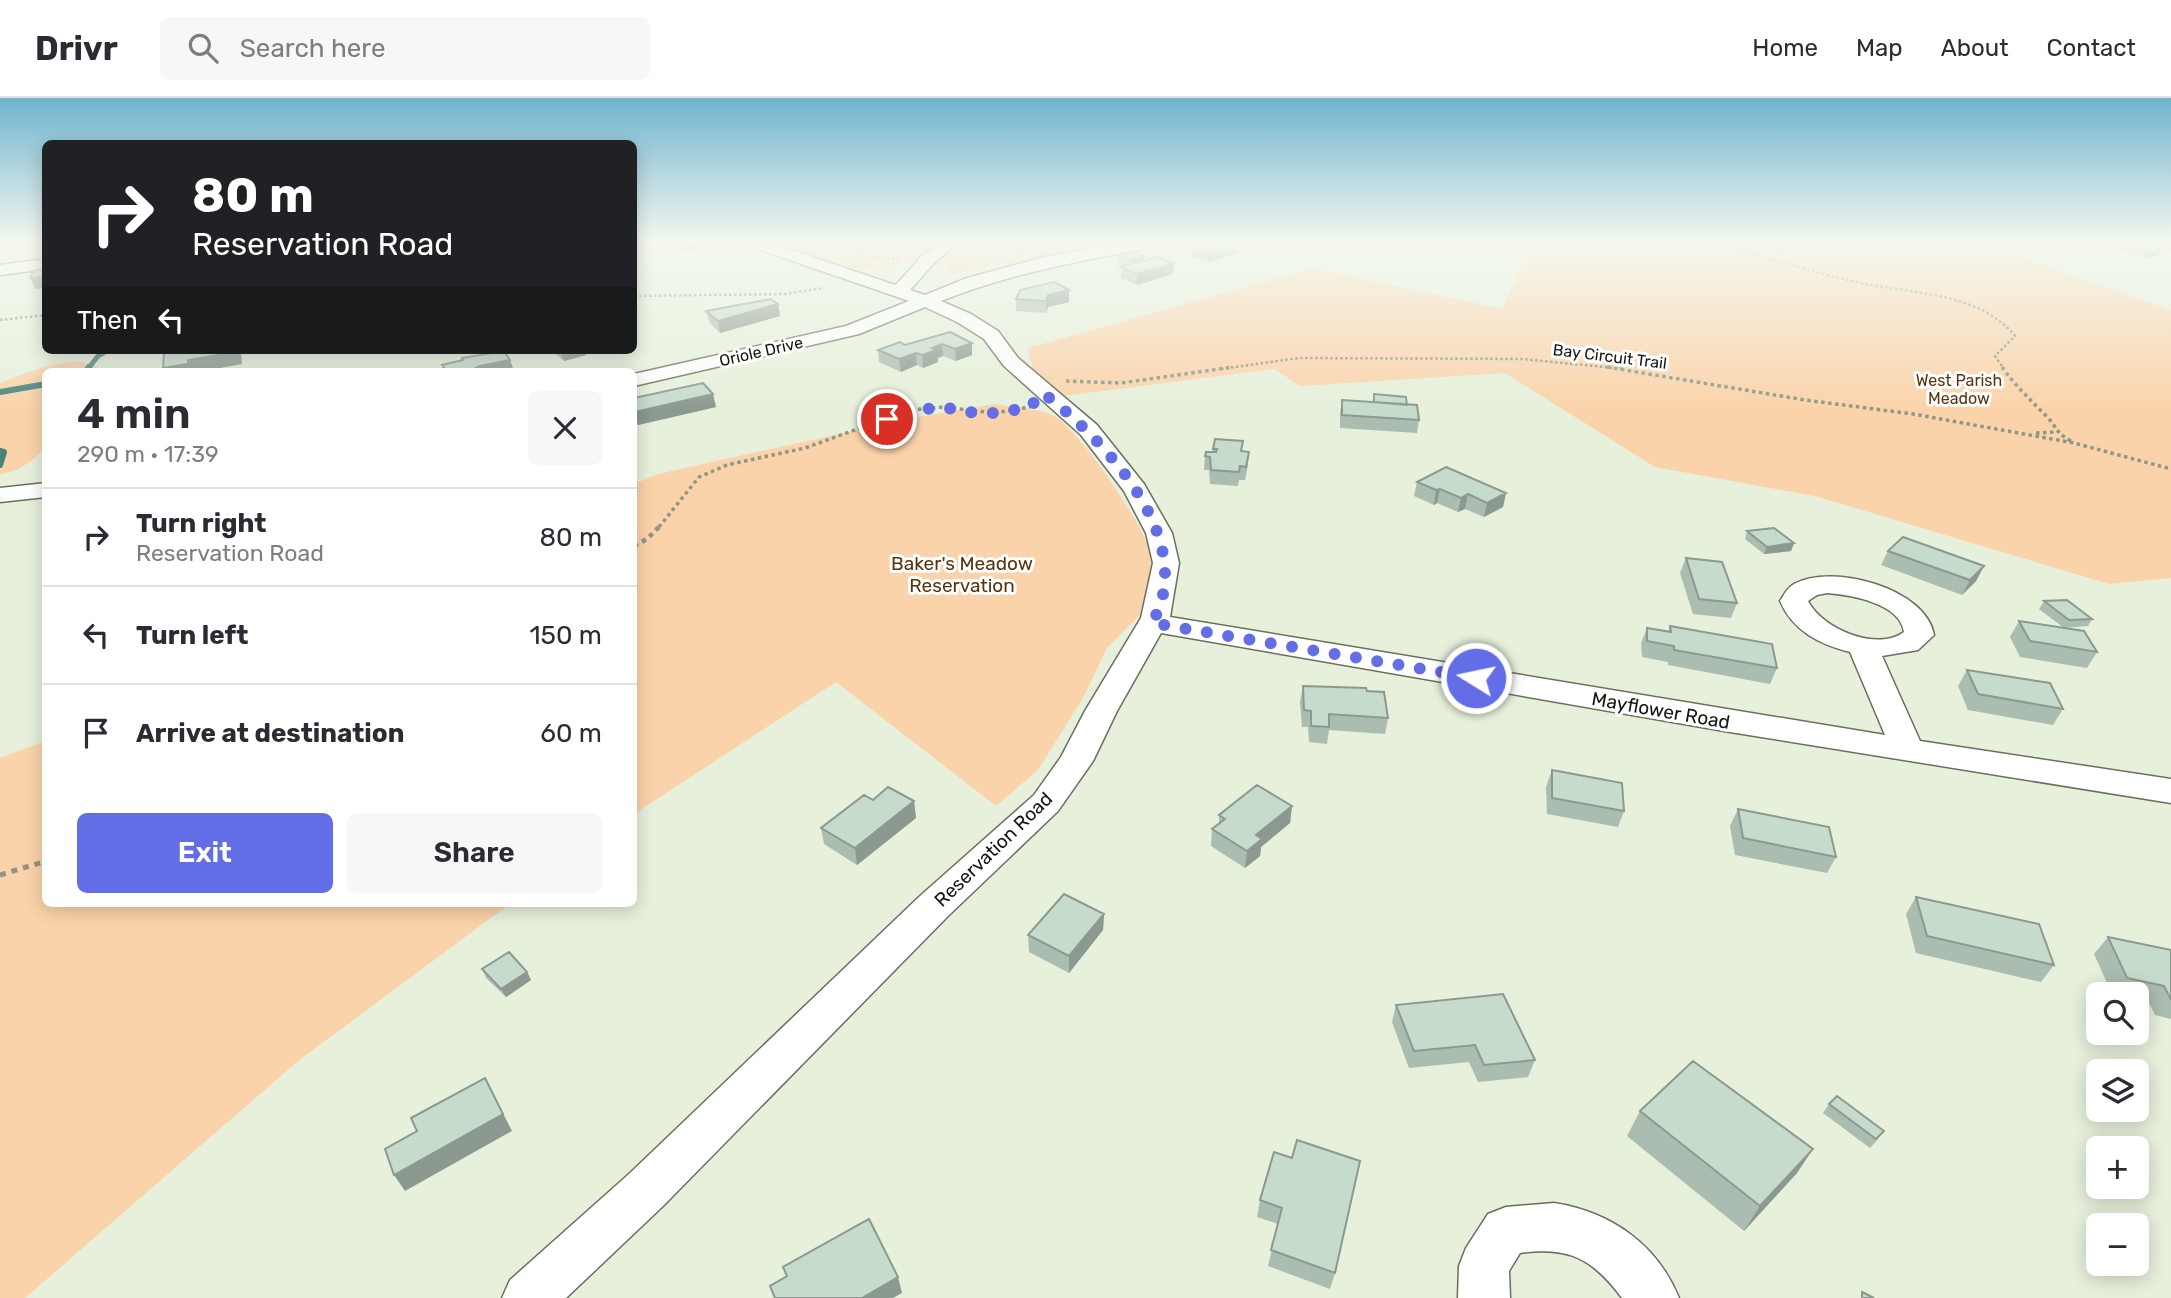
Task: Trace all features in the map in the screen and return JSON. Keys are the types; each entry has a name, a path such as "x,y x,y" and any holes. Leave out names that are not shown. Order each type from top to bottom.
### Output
{"street":[{"name":"Reservation Road","path":"528,1298 646,1190 934,905 1046,803 1076,761 1101,711 1152,623 1162,594 1166,563 1159,533 1135,489 1089,430 1010,362 991,335 964,318 920,299"},
{"path":"926,301 931,299"},
{"name":"Oriole Drive","path":"637,379 852,330 926,301"},
{"path":"0,495 42,490"},
{"name":"Mayflower Road","path":"1152,623 1730,722 2171,791"},
{"path":"1862,645 1907,749"},
{"path":"1484,1298 1484,1266 1506,1231 1539,1225 1577,1231 1603,1241 1634,1269 1653,1298"}],"path":[{"path":"1946,299 1992,314 2007,326 2015,336 1995,356 2015,386 2051,421 2056,432"},
{"path":"0,320 42,315"},
{"name":"Bay Circuit Trail","path":"637,544 647,539 662,524 699,477 727,465 768,458 815,445 910,411 943,407 967,412 994,413 1029,408 1059,380 1121,383 1299,358 1522,359 1626,369 1805,400 2027,433 2171,469"},
{"path":"2027,433 2056,432 2074,443"},
{"path":"0,875 42,862"}],"green space":[{"name":"West Parish Meadow","path":"1203,299 1456,299 1502,309 1507,299 2140,299 2171,310 2171,578 2109,584 1815,496 1655,467 1505,373 1300,386 1274,369 1063,396 1038,377 1028,348"},
{"path":"80,361 99,368 43,368"},
{"path":"42,368 42,450 25,465 0,474 0,383"},
{"name":"Baker's Meadow Reservation","path":"995,404 1054,416 1080,440 1112,483 1149,548 1153,562 1150,605 1107,648 1083,698 1038,770 996,806 836,682 637,812 637,483 658,474 907,419"},
{"path":"42,742 42,907 506,907 298,1061 25,1298 0,1298 0,758"}],"building":[{"path":"771,299 778,304 718,321 706,311"},
{"path":"1016,299 1047,299 1046,301"},
{"path":"950,332 972,343 955,349 942,344 932,348 937,350 899,359 878,350 900,342 905,345"},
{"path":"164,354 225,354 188,360 188,364 163,368"},
{"path":"506,354 510,360 476,368 444,368 442,365 463,360 462,358"},
{"path":"703,383 713,394 637,412 637,397"},
{"path":"1374,394 1406,397 1407,405 1374,402"},
{"path":"1342,400 1417,405 1419,420 1342,415"},
{"path":"1215,439 1243,441 1241,451 1249,452 1246,467 1240,466 1239,472 1211,470 1210,457 1205,456 1206,452 1216,452 1217,449 1213,449"},
{"path":"1446,467 1506,493 1487,503 1468,494 1461,498 1417,482"},
{"path":"1774,528 1794,543 1767,547 1747,531"},
{"path":"1903,537 1984,566 1970,580 1888,551"},
{"path":"1686,558 1722,562 1737,603 1699,599"},
{"path":"2067,600 2092,619 2069,620 2044,601"},
{"path":"2019,621 2084,631 2097,652 2030,641"},
{"path":"1670,626 1772,644 1777,668 1674,650 1674,646 1647,641 1647,628 1671,632"},
{"path":"1967,670 2050,683 2063,709 1978,694"},
{"path":"1303,686 1366,688 1367,691 1384,692 1388,718 1329,714 1329,727 1311,726 1311,711 1304,710"},
{"path":"1552,770 1622,783 1624,811 1552,798"},
{"path":"1257,785 1292,806 1256,835 1262,839 1247,851 1212,829 1225,819 1219,815"},
{"path":"888,787 914,801 855,848 821,828 864,795 873,800"},
{"path":"1738,809 1829,827 1836,857 1743,838"},
{"path":"1064,894 1104,914 1069,956 1028,935"},
{"path":"1916,897 2039,924 2054,965 1927,936"},
{"path":"2108,937 2171,950 2171,999 2164,986 2127,978"},
{"path":"509,952 527,972 501,989 482,969"},
{"path":"1503,994 1535,1060 1484,1065 1475,1045 1414,1051 1396,1005"},
{"path":"1693,1061 1813,1149 1760,1206 1640,1111"},
{"path":"485,1078 503,1114 394,1175 385,1149 417,1131 411,1118"},
{"path":"1837,1096 1884,1131 1876,1139 1829,1104"},
{"path":"1297,1140 1360,1161 1335,1273 1271,1250 1282,1208 1260,1200 1274,1152 1292,1158"},
{"path":"869,1219 898,1277 862,1298 775,1298 770,1286 787,1276 783,1267"},
{"path":"1862,1292 1874,1298 1862,1298"}],"waterway":[{"path":"89,368 101,354"},
{"path":"0,392 42,385"},
{"path":"0,451 4,452 0,465"}],"route":[{"path":"887,419 910,411 943,407 967,412 994,413 1029,408 1043,393 1089,430 1135,489 1159,533 1166,563 1162,594 1152,623 1476,678"}]}
